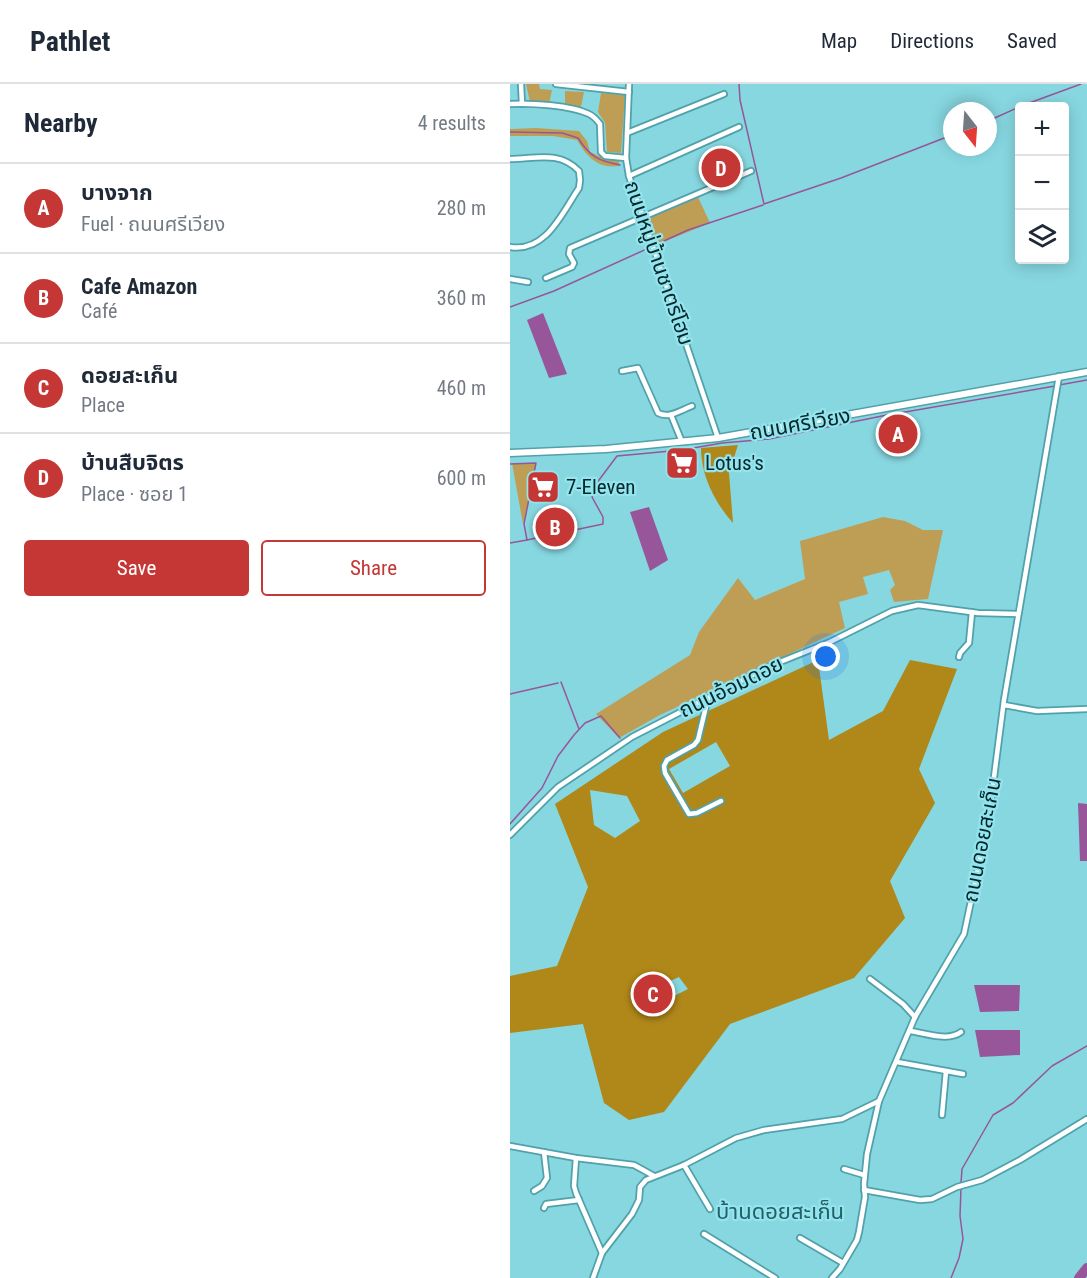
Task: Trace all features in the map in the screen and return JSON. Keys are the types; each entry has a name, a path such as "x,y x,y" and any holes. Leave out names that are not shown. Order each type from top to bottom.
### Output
{"main road":[{"name":"ถนนศรีเวียง","path":"510,453 606,449 718,438 1087,372"}],"street":[{"path":"521,84 522,104"},
{"name":"ถนนหมู่บ้านชาตรีโฮม","path":"629,84 626,158 629,177 718,438"},
{"path":"555,85 629,92"},
{"path":"627,133 724,94"},
{"path":"510,104 572,109 591,115 600,124 601,152 605,156 626,158"},
{"path":"629,177 739,127"},
{"path":"510,159 562,158 573,164 579,171 580,180 579,188 544,238 533,246 510,247"},
{"path":"546,278 572,267 574,263 569,254 570,248 751,171"},
{"path":"510,279 528,282"},
{"path":"622,371 638,368 658,413 663,416 692,406"},
{"name":"ถนนดอยสะเก็น","path":"832,1278 843,1263 859,1232 865,1197 864,1175 870,1136 879,1101 915,1017 964,934 989,816 1018,614 1059,376"},
{"path":"671,415 682,442"},
{"name":"ถนนอ้อมดอย","path":"511,833 558,787 632,737 771,666 830,642 892,611 918,605 972,612 1018,614"},
{"path":"959,657 969,643 972,612"},
{"path":"708,698 698,740 694,745 667,760 664,766 665,773 689,814 697,813 721,801"},
{"path":"1004,705 1037,711 1087,709"},
{"path":"870,979 903,1004 915,1017"},
{"path":"910,1031 947,1037 957,1036 962,1032"},
{"path":"897,1062 963,1074"},
{"path":"942,1115 946,1071"},
{"path":"593,1278 602,1253 632,1214 639,1200 640,1187 646,1180 684,1165 736,1138 764,1130 842,1119 879,1101"},
{"path":"864,1190 920,1200 932,1199 982,1180 1087,1119"},
{"path":"510,1146 576,1158 634,1165 654,1176"},
{"path":"534,1191 547,1178 544,1152"},
{"path":"576,1158 574,1186 602,1253"},
{"path":"684,1165 710,1209"},
{"path":"844,1168 864,1175"},
{"path":"544,1208 546,1204 579,1200"},
{"path":"704,1234 775,1278"},
{"path":"800,1238 843,1263"}],"shaded area":[{"path":"526,84 539,84 540,89 552,90 549,104 530,102"},
{"path":"565,91 584,92 581,107 565,106"},
{"path":"601,93 625,95 621,153 607,152 605,123 598,112"},
{"path":"510,129 579,131 587,141 590,152 601,157 619,159 619,166 599,164 585,152 577,140 553,136 510,136"},
{"path":"698,197 710,223 656,245 648,217"},
{"path":"543,313 567,374 549,378 527,320"},
{"path":"738,445 729,473 733,523 720,507 706,479 701,448"},
{"path":"512,463 536,463 523,524"},
{"path":"649,507 668,560 650,571 630,512"},
{"path":"883,517 905,521 923,530 943,530 928,599 894,602 890,590 895,585 889,570 863,577 868,594 839,602 845,628 660,715 619,738 596,714 690,655 699,632 738,578 755,600 805,579 800,541"},
{"path":"818,660 829,740 883,711 910,660 957,669 919,769 935,803 890,881 905,918 854,978 730,1024 664,1112 629,1120 604,1103 583,1024 510,1033 510,976 557,966 588,887 555,804 663,732","holes":["716,742 730,766 683,793 669,769","590,790 627,796 640,821 615,838 594,825","679,977 688,989 676,995 646,992"]},
{"path":"1078,803 1087,804 1087,861 1080,861"},
{"path":"974,985 1020,985 1019,1011 980,1012"},
{"path":"975,1030 1020,1030 1020,1055 980,1057"}],"waterway":[{"path":"739,84 740,100 764,204 841,178 943,138"},
{"path":"1032,102 1081,84"},
{"path":"997,117 1015,109"},
{"path":"510,132 562,133 578,138 596,157 620,165"},
{"path":"655,245 688,230 763,205"},
{"path":"510,307 554,291 651,247"},
{"path":"1059,385 1087,380"},
{"path":"527,540 603,524 603,517 592,497 599,480 617,456 769,439 882,416 1055,386"},
{"path":"510,464 536,463 524,524 527,540 510,543"},
{"path":"561,682 579,729"},
{"path":"510,694 558,683"},
{"path":"510,824 542,788 558,756 585,723 601,716 620,738"},
{"path":"961,1183 962,1169 993,1115 1013,1103 1052,1066 1087,1046"},
{"path":"951,1278 963,1239 960,1216 961,1188"},
{"path":"1079,1278 1087,1268"}],"place":[{"name":"บ้านสืบจิตร","path":"721,168"},
{"name":"บางจาก","path":"898,434"},
{"name":"Lotus's","path":"682,463"},
{"name":"7-Eleven","path":"543,487"},
{"name":"Cafe Amazon","path":"555,527"},
{"name":"ดอยสะเก็น","path":"653,994"}],"district":[{"name":"บ้านดอยสะเก็น","path":"780,1211"}]}
